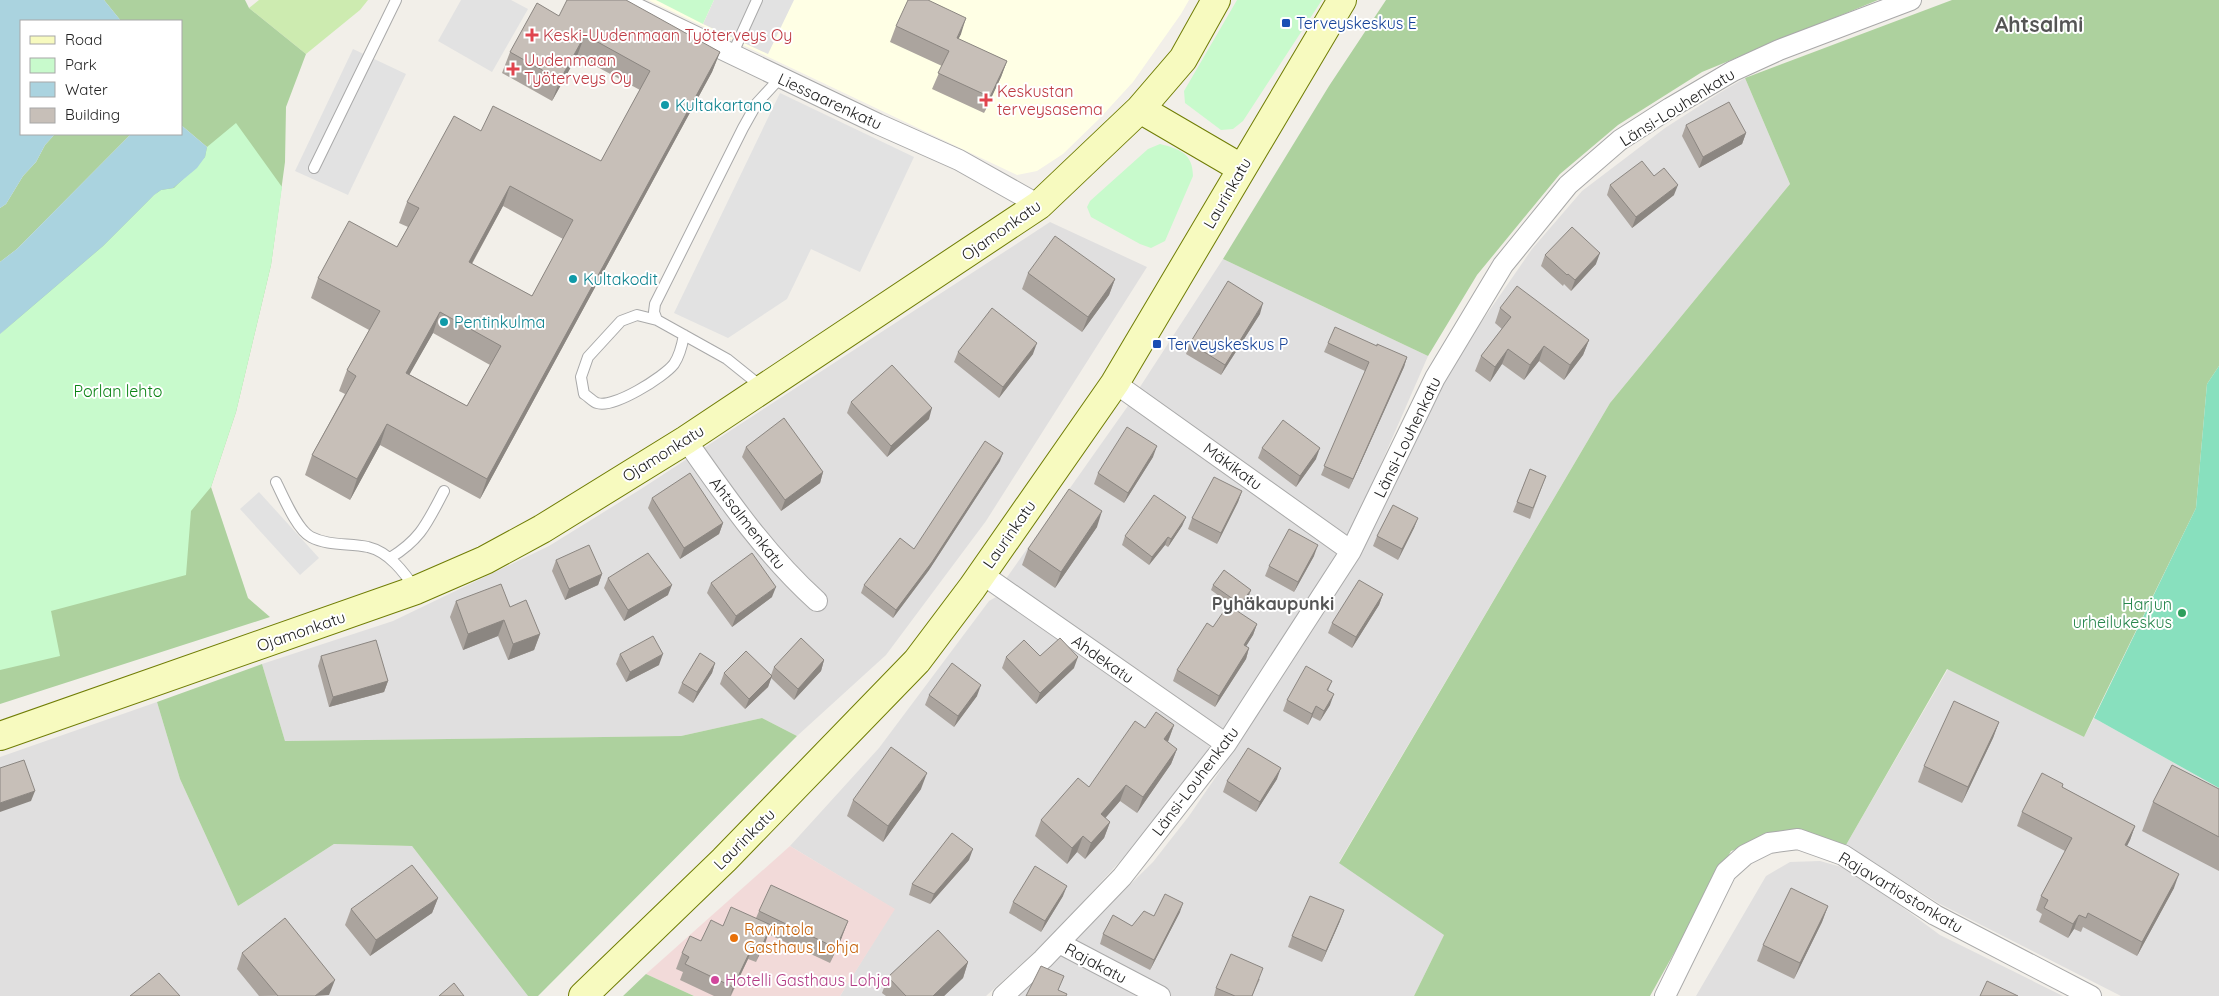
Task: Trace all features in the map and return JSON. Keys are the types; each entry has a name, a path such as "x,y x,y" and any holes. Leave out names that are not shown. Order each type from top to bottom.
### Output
{"street":[{"name":"Liessaarenkatu","path":"619,0 780,78 959,160 1039,205"},
{"name":"Laurinkatu","path":"583,996 724,860 917,661 982,574 1115,383 1342,0"},
{"name":"Länsi-Louhenkatu","path":"1003,996 1059,943 1122,877 1226,744 1351,551 1444,363 1503,265 1568,185 1620,140 1733,71 1779,50 1911,0"},
{"name":"Ojamonkatu","path":"0,736 416,590 485,560 542,530 686,440 1039,205 1140,109 1183,58 1212,1"},
{"path":"1140,109 1241,168"},
{"name":"Mäkikatu","path":"1115,383 1351,551"},
{"name":"Ahtsalmenkatu","path":"686,440 730,504 762,544 790,576 817,600"},
{"name":"Ahdekatu","path":"982,574 1226,744"},
{"name":"Rajavartiostonkatu","path":"1665,996 1726,872 1745,855 1769,843 1798,839 1843,854 1935,915 2091,996"},
{"name":"Rajakatu","path":"1059,943 1160,996"}],"lane":[{"path":"314,168 396,0"},
{"path":"732,55 757,0"},
{"path":"657,320 654,312 655,304 726,161 756,103 780,78"},
{"path":"684,335 680,354 672,366 657,379 612,403 597,403 584,394 581,377 588,357 621,321 637,315 657,320 684,335 727,359 763,388"},
{"path":"276,482 299,524 310,537 340,545 369,548 390,558 416,590"},
{"path":"390,558 408,547 424,530 444,491"}],"shaded area":[{"path":"461,0 511,0 528,9 492,72 438,41"},
{"name":"Keskustan terveysasema","path":"648,0 1189,0 1133,82 1100,118 1063,154 1037,171 1017,175"},
{"path":"714,0 794,0 768,54 703,24"},
{"path":"353,49 406,74 348,195 295,171"},
{"path":"1745,78 1790,184 1610,403 1339,862 1444,935 1414,996 1017,996 1153,862 1189,816 1248,730 1369,532 1446,373 1532,249 1582,191 1665,128"},
{"path":"780,93 914,157 860,272 811,249 787,299 728,338 674,313"},
{"path":"1050,222 1147,267 986,521 886,655 797,736 762,718 681,736 285,741 262,664 393,621 549,546 641,489"},
{"path":"1223,259 1428,356 1347,542 1138,390"},
{"path":"1130,403 1344,551 1224,735 1003,583"},
{"path":"259,492 319,558 300,575 240,509"},
{"path":"996,597 1209,742 1210,750 1123,858 1051,937 986,996 840,996 894,909 790,846 879,748 989,601"},
{"path":"1948,669 2084,737 2094,718 2219,788 2219,996 2121,996 1940,904 1846,845"},
{"path":"157,702 180,779 238,906 334,844 412,846 528,996 0,996 0,757"},
{"path":"790,846 895,909 840,996 694,996 646,974"},
{"path":"1820,861 1852,870 1940,935 2063,996 1696,996 1766,876 1790,862"}],"green space":[{"name":"Porlan lehto","path":"104,0 245,0 249,8 306,54 286,107 285,162 271,265 236,412 211,487 248,598 270,617 0,704 0,334 207,147 182,126 182,20 120,20"},
{"path":"259,0 368,0 360,10 306,54 249,8"},
{"path":"656,0 714,0 703,24"},
{"path":"1237,0 1322,0 1243,121 1233,129 1221,130 1185,103 1184,91"},
{"path":"1386,0 1878,0 1702,72 1618,125 1560,174 1477,275 1428,356 1223,259 1329,86"},
{"path":"1952,0 2219,0 2219,366 2207,384 2196,508 2084,737 1947,669 1846,845 1796,829 1731,851 1650,996 1414,996 1444,935 1339,863 1610,403 1790,184 1745,78"},
{"name":"Porlan lehto","path":"236,123 282,187 271,265 236,412 211,487 191,511 186,575 51,611 60,656 0,670 0,334 103,246 154,195 161,190 174,188 205,157 207,147"},
{"path":"54,135 130,135 17,249 0,262 0,208 6,204 23,176 36,162 45,145"},
{"path":"1160,144 1184,153 1191,162 1193,176 1165,241 1151,248 1091,217 1087,207 1090,201 1148,149"},
{"name":"Harjun urheilukeskus","path":"2219,366 2219,788 2094,718 2196,508 2207,384"},
{"path":"262,664 285,741 681,736 762,718 797,736 538,996 528,996 412,846 334,844 238,906 180,779 157,702"},
{"path":"646,974 694,996 623,996"}],"water":[{"path":"0,0 104,0 120,20 20,20 20,135 54,135 45,145 36,162 23,176 6,204 0,208"},
{"path":"182,126 207,147 205,157 197,168 173,188 161,190 154,195 103,246 0,334 0,262 17,249 130,135 182,135"}],"building":[{"path":"567,0 626,0 720,52 487,479 387,424 357,479 312,455 356,376 347,370 380,311 318,278 349,221 397,247 419,208 407,202 454,116 481,131 493,106 601,161 650,71 585,35 560,80 510,52 537,3 559,16","holes":["510,186 573,220 532,296 469,262","440,312 501,346 467,406 406,373"]},
{"path":"908,0 928,0 966,18 957,38 1007,61 990,97 938,73 949,51 896,26"},
{"path":"1729,102 1746,133 1703,157 1686,125"},
{"path":"1642,161 1654,176 1664,168 1678,185 1636,217 1610,185"},
{"path":"1572,227 1600,253 1575,280 1545,255"},
{"path":"1055,236 1115,279 1088,317 1028,273"},
{"path":"1228,281 1263,303 1225,365 1190,343"},
{"path":"1517,286 1589,340 1570,365 1544,346 1530,365 1508,349 1495,367 1481,356 1511,317 1500,308"},
{"path":"992,308 1037,343 1003,387 958,352"},
{"path":"1335,327 1407,357 1353,479 1324,466 1369,362 1328,343"},
{"path":"892,365 932,408 891,446 851,402"},
{"path":"784,418 823,472 785,500 746,447"},
{"path":"1283,420 1320,448 1300,476 1262,448"},
{"path":"1127,427 1157,446 1128,493 1098,473"},
{"path":"985,441 1003,453 932,562 896,610 864,585 900,538 914,549"},
{"path":"1530,469 1546,476 1533,508 1517,502"},
{"path":"690,473 723,523 684,548 652,498"},
{"path":"1214,477 1242,491 1221,533 1192,518"},
{"path":"1069,489 1102,511 1061,572 1028,549"},
{"path":"1154,495 1186,517 1171,539 1168,537 1152,557 1125,536"},
{"path":"1393,505 1418,518 1402,549 1377,536"},
{"path":"1289,529 1318,545 1298,582 1269,566"},
{"path":"589,545 602,574 569,589 556,560"},
{"path":"648,553 672,585 628,610 608,578"},
{"path":"752,553 776,587 736,616 711,583"},
{"path":"1224,570 1251,590 1240,604 1213,585"},
{"path":"1359,580 1383,594 1356,637 1332,623"},
{"path":"501,584 510,607 526,600 540,634 513,644 504,620 468,634 456,601"},
{"path":"1228,605 1257,624 1244,645 1249,648 1219,696 1177,670 1207,623 1213,627"},
{"path":"653,636 663,654 630,672 620,654"},
{"path":"801,638 824,660 798,689 774,667"},
{"path":"1060,638 1078,657 1040,693 1006,657 1024,640 1040,656"},
{"path":"376,640 388,681 333,697 321,656"},
{"path":"746,651 772,676 749,699 724,673"},
{"path":"700,653 715,663 697,692 682,683"},
{"path":"952,663 981,685 958,716 929,695"},
{"path":"1306,666 1332,681 1327,690 1334,694 1324,711 1316,706 1312,714 1287,700"},
{"path":"1954,701 1999,722 1968,787 1924,766"},
{"path":"1156,712 1174,725 1164,739 1177,749 1143,797 1126,785 1101,814 1110,822 1091,843 1083,836 1072,848 1041,820 1078,778 1089,787 1135,721 1145,728"},
{"path":"891,747 927,773 888,826 853,800"},
{"path":"1248,748 1281,768 1260,802 1227,781"},
{"path":"24,760 35,791 0,803 0,768"},
{"path":"2172,765 2219,789 2219,837 2153,802"},
{"path":"2042,773 2063,784 2062,787 2135,826 2125,845 2179,874 2142,942 2088,913 2086,918 2079,915 2073,924 2044,908 2048,900 2041,896 2072,838 2022,812"},
{"path":"952,833 973,849 934,894 912,884"},
{"path":"412,865 438,898 376,940 351,909"},
{"path":"1035,866 1067,886 1045,921 1013,902"},
{"path":"771,885 848,921 836,948 759,911"},
{"path":"1791,888 1828,906 1800,963 1763,945"},
{"path":"1165,894 1183,903 1154,960 1103,934 1113,915 1132,926 1144,911 1154,916"},
{"path":"1310,896 1344,910 1326,951 1292,936"},
{"path":"731,907 771,925 762,946 754,943 733,987 685,964 689,957 682,953 690,936 701,941 711,920 723,926"},
{"path":"285,918 335,980 315,996 278,996 242,953"},
{"path":"938,930 968,962 933,996 906,996 888,977"},
{"path":"1231,954 1263,968 1252,996 1235,996 1216,988"},
{"path":"1041,966 1064,976 1058,990 1067,994 1066,996 1026,996"},
{"path":"159,973 180,996 130,996"},
{"path":"1987,981 2018,996 1980,996"},
{"path":"454,983 464,996 439,996"}],"place":[{"name":"Terveyskeskus E","path":"1286,23"},
{"name":"Keski-Uudenmaan Työterveys Oy","path":"532,35"},
{"name":"Uudenmaan Työterveys Oy","path":"513,69"},
{"name":"Keskustan terveysasema","path":"986,100"},
{"name":"Kultakartano","path":"665,105"},
{"name":"Kultakodit","path":"573,279"},
{"name":"Pentinkulma","path":"444,322"},
{"name":"Terveyskeskus P","path":"1157,344"},
{"name":"Harjun urheilukeskus","path":"2182,613"},
{"name":"Ravintola Gasthaus Lohja","path":"734,938"},
{"name":"Hotelli Gasthaus Lohja","path":"715,980"}],"district":[{"name":"Ahtsalmi","path":"2039,25"},
{"name":"Pyhäkaupunki","path":"1273,604"}]}
